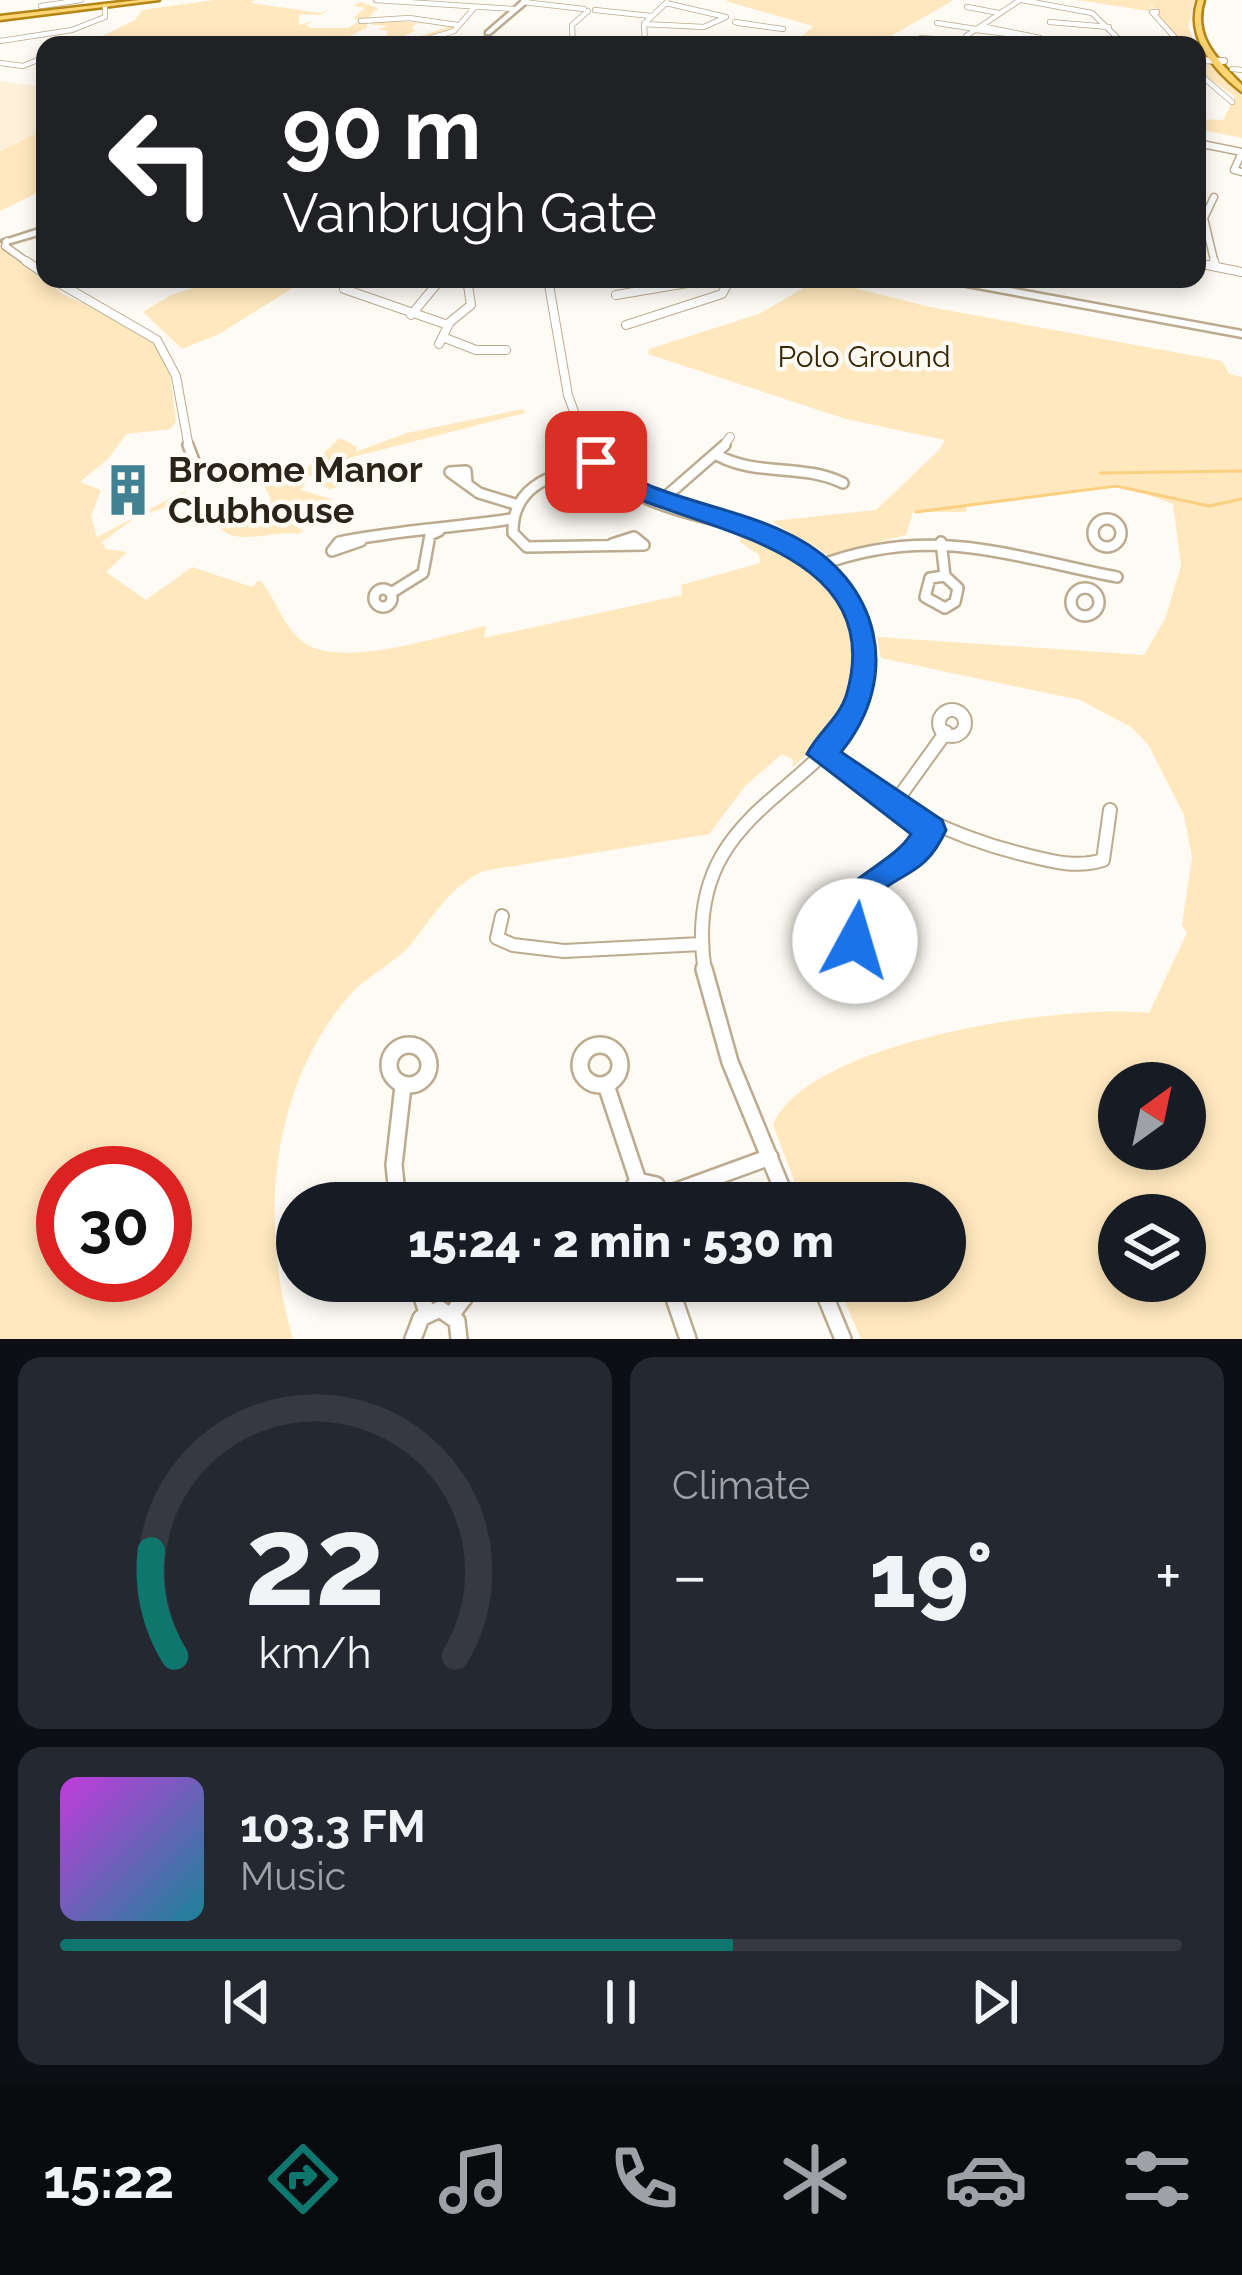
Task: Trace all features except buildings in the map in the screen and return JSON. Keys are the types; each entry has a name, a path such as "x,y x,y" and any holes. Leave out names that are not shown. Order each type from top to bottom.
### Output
{"main road":[{"path":"2,18 41,6 156,0"},
{"path":"1205,0 1203,32 1242,81"},
{"path":"488,36 519,5"},
{"path":"1228,65 1233,96"},
{"path":"6,245 36,234"},
{"path":"994,288 1242,334"}],"street":[{"path":"41,6 81,0"},
{"path":"376,0 537,4 651,16"},
{"path":"573,36 572,25 602,0"},
{"path":"966,36 1021,0 1088,11 1117,36"},
{"path":"645,36 644,24 668,2 736,23"},
{"path":"432,36 458,25 472,4"},
{"path":"0,41 88,26 108,15 106,6"},
{"path":"967,7 1000,14"},
{"path":"1156,12 1153,18 1173,36"},
{"path":"717,25 725,16"},
{"path":"361,21 409,18 458,25"},
{"path":"1050,22 1109,27"},
{"path":"937,23 1008,36"},
{"path":"644,24 761,26"},
{"path":"494,31 495,36"},
{"path":"0,63 23,66 36,61"},
{"path":"1206,79 1233,96"},
{"path":"1206,144 1242,152 1234,170"},
{"path":"1206,214 1214,197"},
{"path":"1206,226 1216,267"},
{"path":"6,245 36,267"},
{"path":"1206,265 1242,272"},
{"path":"65,288 142,326 169,351 178,377 191,464 199,474"},
{"path":"411,315 434,288"},
{"path":"468,288 471,305 448,325 442,341 478,351 506,350"},
{"path":"550,288 579,429 596,462 616,479 663,499 764,531 818,566 852,608 866,659 857,706 822,754 751,812 725,841 705,887 701,944 725,1038 780,1182"},
{"path":"616,295 680,288"},
{"path":"626,326 714,298 724,288"},
{"path":"344,289 448,325"},
{"path":"663,499 687,471 717,455 730,437"},
{"path":"717,455 747,468 800,468 840,476"},
{"path":"596,462 538,482 515,503 514,538 526,547 612,544"},
{"path":"467,483 487,496 515,503"},
{"path":"361,541 410,528 442,530 511,519"},
{"path":"392,593 423,573 430,535 442,530"},
{"path":"818,566 881,544 941,542 1111,576 1107,546"},
{"path":"941,542 945,576"},
{"path":"1086,571 1086,590"},
{"path":"892,807 946,732"},
{"path":"822,754 892,807 960,842 1088,865 1107,855 1110,816 1094,819"},
{"path":"847,937 860,890 915,856 931,830"},
{"path":"502,916 497,938 518,946 590,951 701,944"},
{"path":"606,1084 638,1181 642,1182"},
{"path":"396,1182 404,1086"},
{"path":"708,1182 770,1157"},
{"path":"424,1302 427,1313"},
{"path":"452,1315 462,1302"},
{"path":"675,1302 688,1339"},
{"path":"828,1302 843,1339"},
{"path":"413,1339 427,1313 440,1309 452,1315 459,1339"}],"shaded area":[{"path":"0,81 36,86 36,133 0,151"}],"green space":[{"path":"254,0 251,3 321,13 329,9 321,15 299,14 299,25 313,21 306,25 349,28 365,8 353,6 361,2 378,8 367,19 418,23 412,27 415,31 404,36 386,36 388,31 378,29 388,26 372,25 369,20 366,28 350,36 102,36 135,20 142,10"},
{"path":"954,0 891,36 802,36 813,26 725,1"},
{"path":"1077,0 1195,0 1188,27 1192,36 1175,36 1157,19 1152,5 1149,11"},
{"path":"431,24 457,26 436,36 420,36 448,27"},
{"path":"1206,64 1242,96 1242,138 1206,131 1206,119 1223,120 1235,96 1206,77"},
{"path":"36,133 35,194 0,211 0,151"},
{"path":"0,247 36,274 36,288 55,288 108,314 157,346 170,373 176,422 170,429 126,434 109,458 80,482 101,490 91,516 97,537 186,490 177,504 136,517 102,542 106,549 127,552 106,572 146,600 192,567 252,587 259,580 302,641 340,653 365,652 486,626 484,638 682,595 681,585 760,563 759,555 740,542 740,533 643,499 606,480 591,469 613,483 724,519 787,547 818,569 839,596 852,625 855,655 850,686 838,715 818,743 791,768 794,760 782,754 745,786 709,834 483,871 461,885 406,949 349,996 322,1032 287,1115 275,1205 276,1302 284,1302 293,1339 0,1339"},
{"path":"193,288 293,288 219,334 182,349 143,312"},
{"name":"Polo Ground","path":"804,288 855,288 930,307 1222,361 1229,374 1242,377 1242,1339 861,1339 845,1302 966,1302 966,1182 795,1182 773,1125 796,1096 835,1071 885,1050 943,1034 1060,1014 1149,1013 1187,933 1182,925 1192,857 1184,815 1149,746 1131,727 1080,700 881,658 877,637 1144,655 1165,619 1181,566 1173,504 1117,484 967,506 966,512 913,512 906,535 828,555 812,545 825,559 767,529 677,498 748,516 795,537 772,521 876,510 945,440 846,419 648,354 649,349 759,314"},
{"path":"523,409 525,413 349,458 337,487 330,489 320,485 321,477 309,476 301,490 331,499 338,511 321,522 273,515 303,530 299,534 247,537 221,529 266,514 271,500 264,485 299,475 340,438 357,447 355,452 407,433"}],"waterway":[{"path":"1100,473 1242,471"},
{"path":"916,512 1116,486 1209,506 1242,499"}],"place":[{"name":"Broome Manor Clubhouse","path":"128,490"}],"route":[{"path":"596,462 640,491 750,526 789,544 831,577 852,608 864,640 862,690 849,721 822,754 931,830 915,856 860,890 849,916 847,937 855,941"}]}
